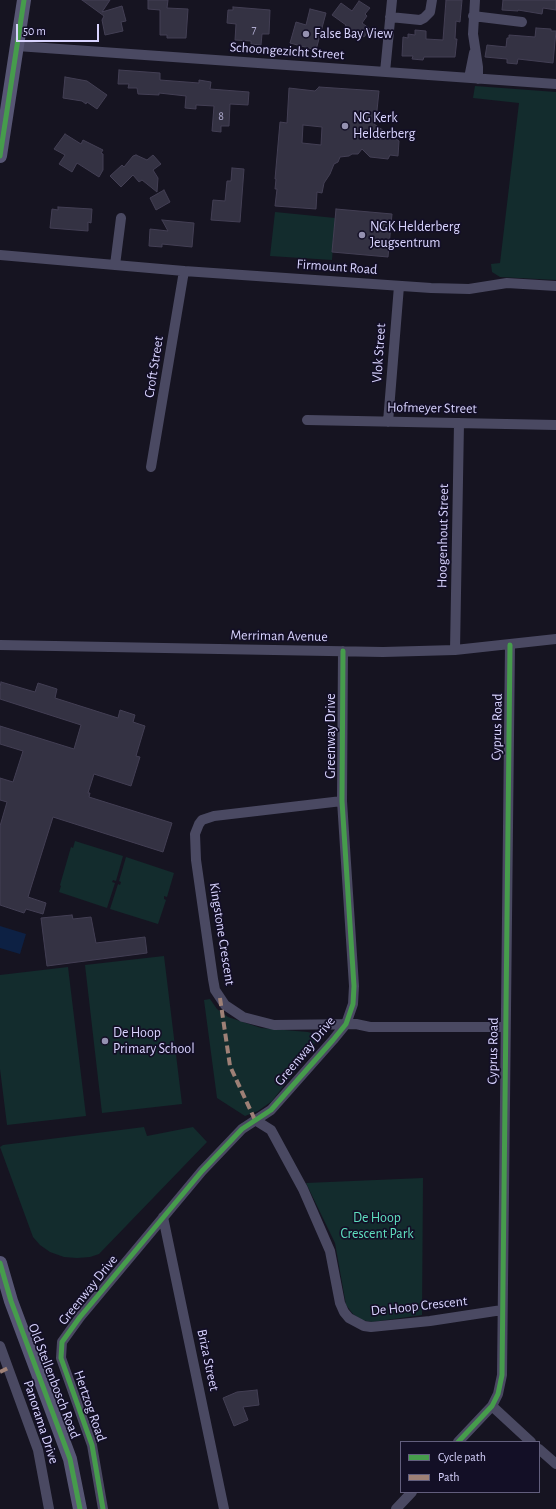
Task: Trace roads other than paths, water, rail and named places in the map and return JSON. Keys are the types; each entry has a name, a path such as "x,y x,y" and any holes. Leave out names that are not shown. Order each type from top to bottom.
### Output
{"street":[{"path":"0,156 24,0"},
{"path":"385,72 392,0"},
{"path":"390,17 420,20 430,12 432,0"},
{"path":"474,79 475,51 473,34 475,0"},
{"path":"474,16 522,22"},
{"name":"Schoongezicht Street","path":"17,46 556,84"},
{"path":"115,265 121,218"},
{"name":"Firmount Road","path":"0,255 184,271 399,286 459,289 507,284 556,286"},
{"name":"Croft Street","path":"151,467 184,271"},
{"name":"Vlok Street","path":"388,422 399,286"},
{"name":"Hofmeyer Street","path":"307,420 556,424"},
{"name":"Hoogenhout Street","path":"455,650 459,423"},
{"name":"Merriman Avenue","path":"0,645 382,652 455,650 556,640"},
{"name":"Cyprus Road","path":"459,1441 492,1406 498,1394 502,1376 510,645"},
{"name":"Greenway Drive","path":"62,1358 62,1342 66,1334 162,1217 242,1129 271,1110 346,1024 353,1004 354,986 342,801 343,651"},
{"name":"Kingstone Crescent","path":"342,801 207,817 202,820 196,829 195,843 213,979 215,990 224,1005 243,1017 274,1024 356,1024 370,1027 505,1027"},
{"name":"De Hoop Crescent","path":"255,1120 271,1130 303,1189 330,1251 340,1303 344,1312 349,1318 364,1326 371,1327 430,1321 502,1310"},
{"name":"Briza Street","path":"162,1217 224,1509"},
{"name":"Old Stellenbosch Road","path":"0,1263 11,1301 70,1459 80,1509"},
{"name":"Panorama Drive","path":"0,1346 38,1450 49,1509"},
{"name":"Hertzog Road","path":"62,1358 92,1445 103,1509"},
{"path":"492,1406 530,1441"},
{"path":"540,1450 556,1464"},
{"path":"396,1509 411,1493"}],"water":[{"path":"0,926 26,934 20,954 0,948"}],"place":[{"name":"False Bay View","path":"306,34"},
{"name":"NG Kerk Helderberg","path":"345,126"},
{"name":"NGK Helderberg Jeugsentrum","path":"362,235"},
{"name":"De Hoop Primary School","path":"105,1041"}],"park label":[{"name":"De Hoop Crescent Park","path":"377,1226"}]}
